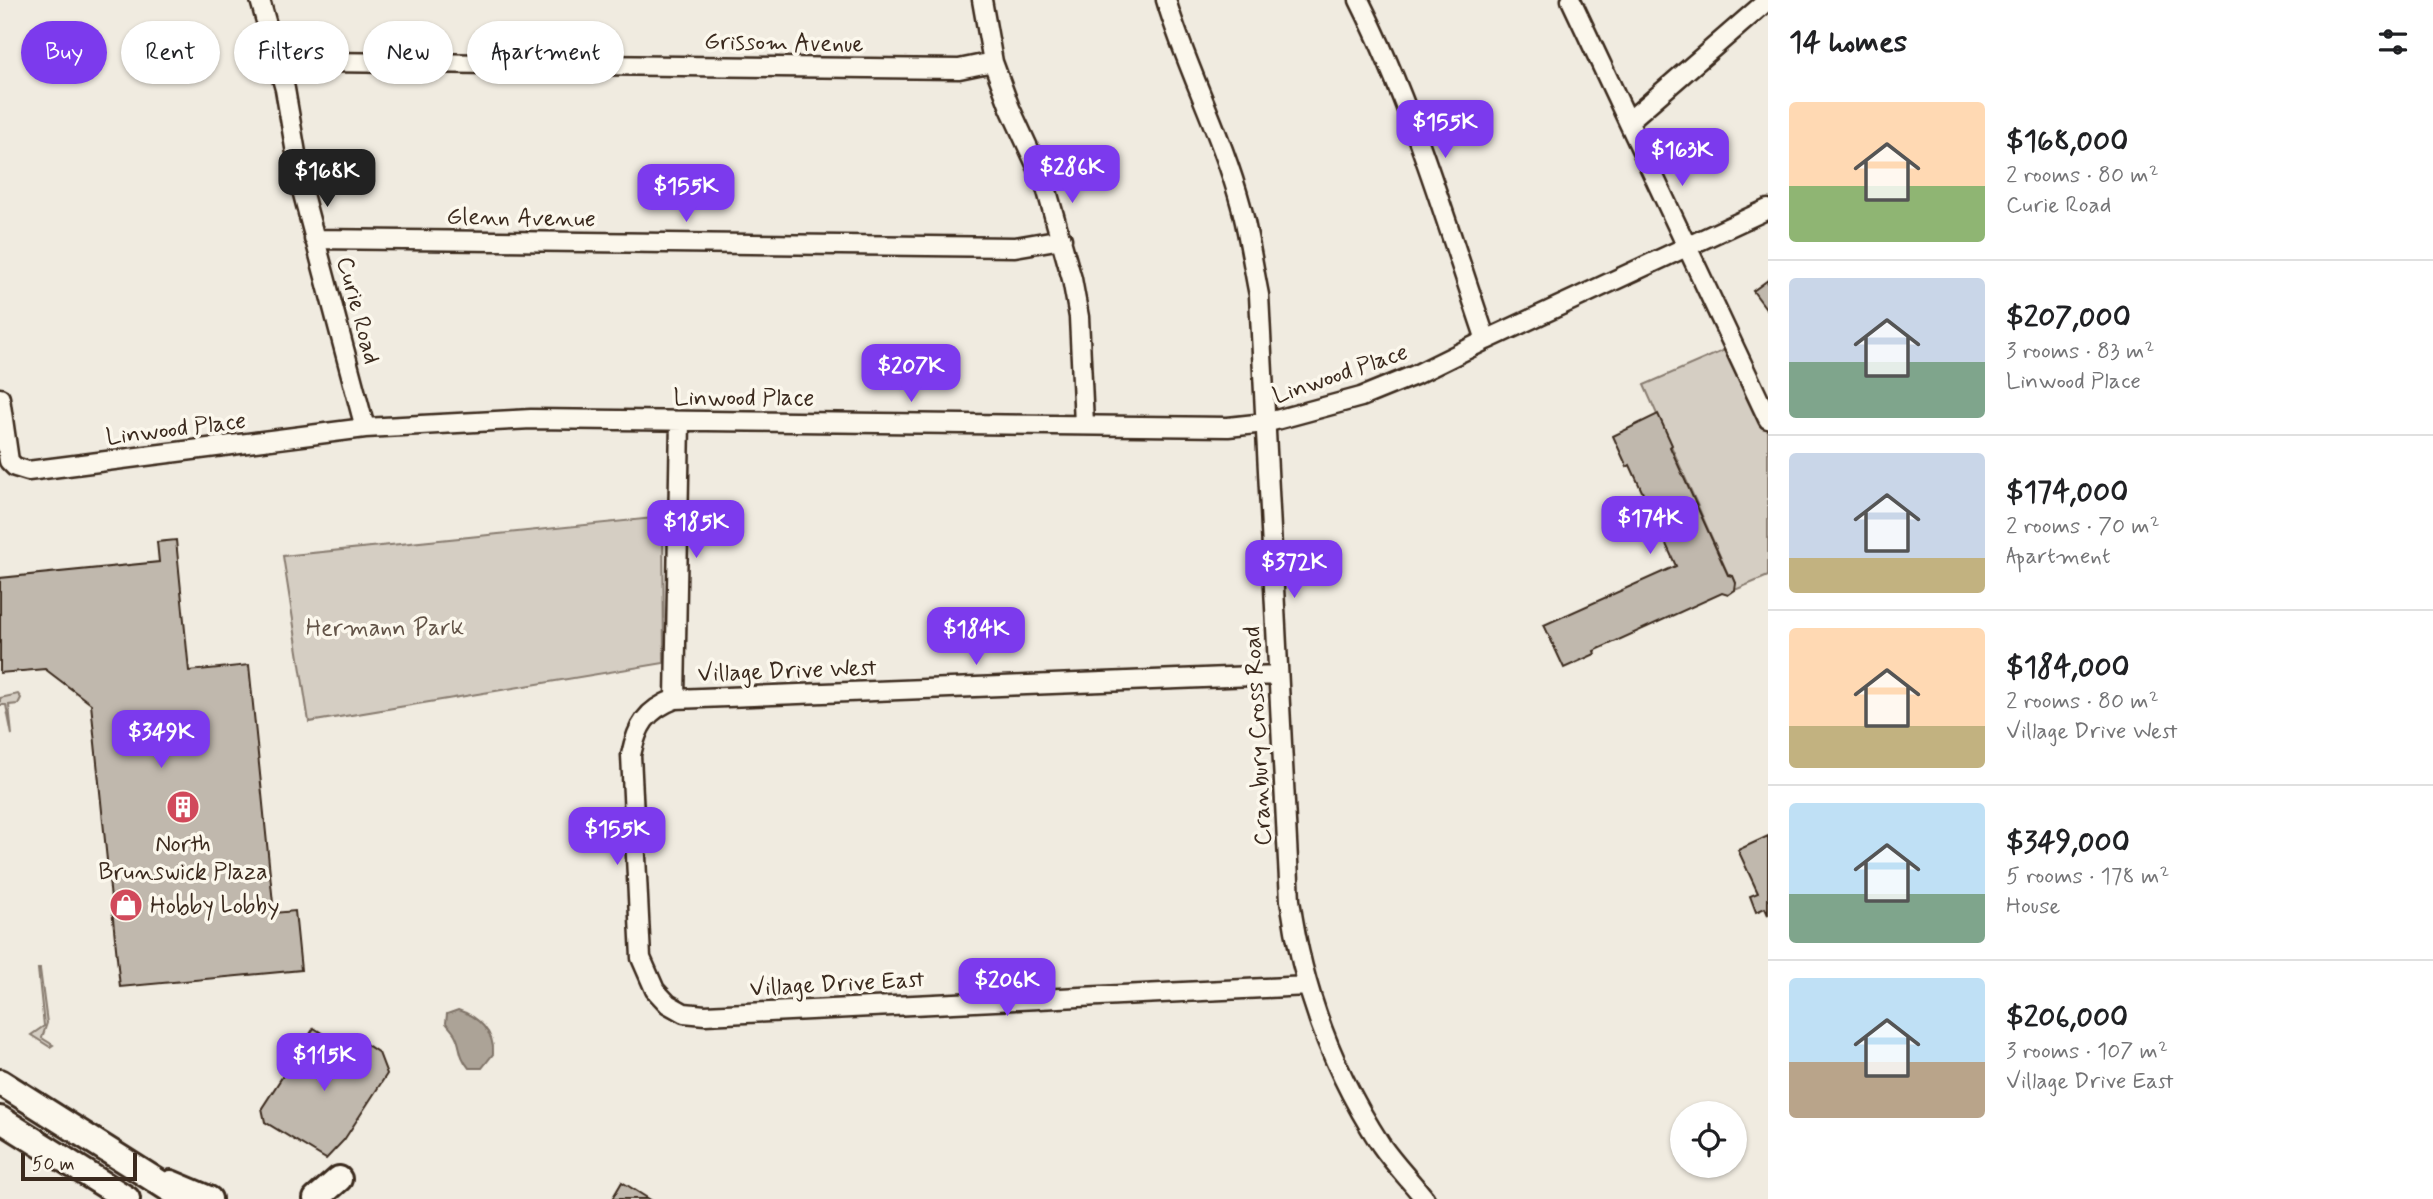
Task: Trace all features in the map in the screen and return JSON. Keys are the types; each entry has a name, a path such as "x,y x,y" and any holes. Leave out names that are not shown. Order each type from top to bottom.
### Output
{"highway":[{"path":"0,1082 185,1199"},
{"path":"0,1119 127,1199"},
{"path":"140,1170 209,1199"},
{"path":"316,1199 339,1179 331,1199"}],"street":[{"name":"Curie Road","path":"260,0 266,21"},
{"path":"982,0 993,62 1010,108 1045,184 1062,239 1079,317 1084,424"},
{"name":"Cranbury Cross Road","path":"1166,0 1241,206 1259,295 1290,900 1296,941 1307,986 1353,1098 1383,1147 1425,1199"},
{"path":"1359,0 1403,97 1486,340"},
{"path":"1572,0 1768,419"},
{"path":"1630,120 1768,0"},
{"name":"Grissom Avenue","path":"349,62 959,69 993,62"},
{"name":"Curie Road","path":"283,84 303,194 365,428"},
{"name":"Linwood Place","path":"0,398 9,461 15,467 28,471 365,428 531,419 1228,427 1265,423 1361,397 1415,375 1768,209"},
{"name":"Glenn Avenue","path":"314,239 1015,247 1062,239"},
{"path":"675,699 680,421"},
{"name":"Village Drive West","path":"675,699 1278,675"},
{"name":"Village Drive East","path":"675,699 660,704 636,731 631,755 641,958 655,990 668,1004 684,1013 705,1015 1307,986"}],"green space":[{"path":"1734,346 1768,419 1768,576 1735,590 1644,385"},
{"name":"Hermann Park","path":"663,517 664,663 309,722 283,556"},
{"path":"18,694 21,698 18,704 9,705 12,735 6,705 0,705 0,698"},
{"path":"38,969 47,1023 42,1038 53,1045 50,1047 31,1035 44,1026"}],"shaded area":[{"path":"458,1010 478,1021 491,1039 493,1054 482,1068 469,1068 456,1037 446,1023 447,1014"}],"building":[{"path":"1768,280 1768,311 1753,291"},
{"path":"1658,414 1672,445 1670,447 1728,575 1733,576 1735,590 1728,595 1722,593 1594,651 1595,654 1564,668 1544,625 1676,566 1630,465 1627,467 1613,436"},
{"name":"North Brunswick Plaza","path":"176,540 189,671 249,665 274,913 295,911 301,970 120,987 91,704 45,669 0,673 0,578 159,562 157,542"},
{"path":"1768,836 1768,915 1765,908 1756,912 1750,896 1758,893 1738,850"},
{"path":"314,1028 356,1055 364,1043 379,1053 387,1074 344,1140 326,1159 265,1122 262,1108"},
{"path":"622,1182 649,1199 612,1199"}],"place":[{"name":"North Brunswick Plaza","path":"183,807"},
{"name":"Hobby Lobby","path":"126,905"}]}
